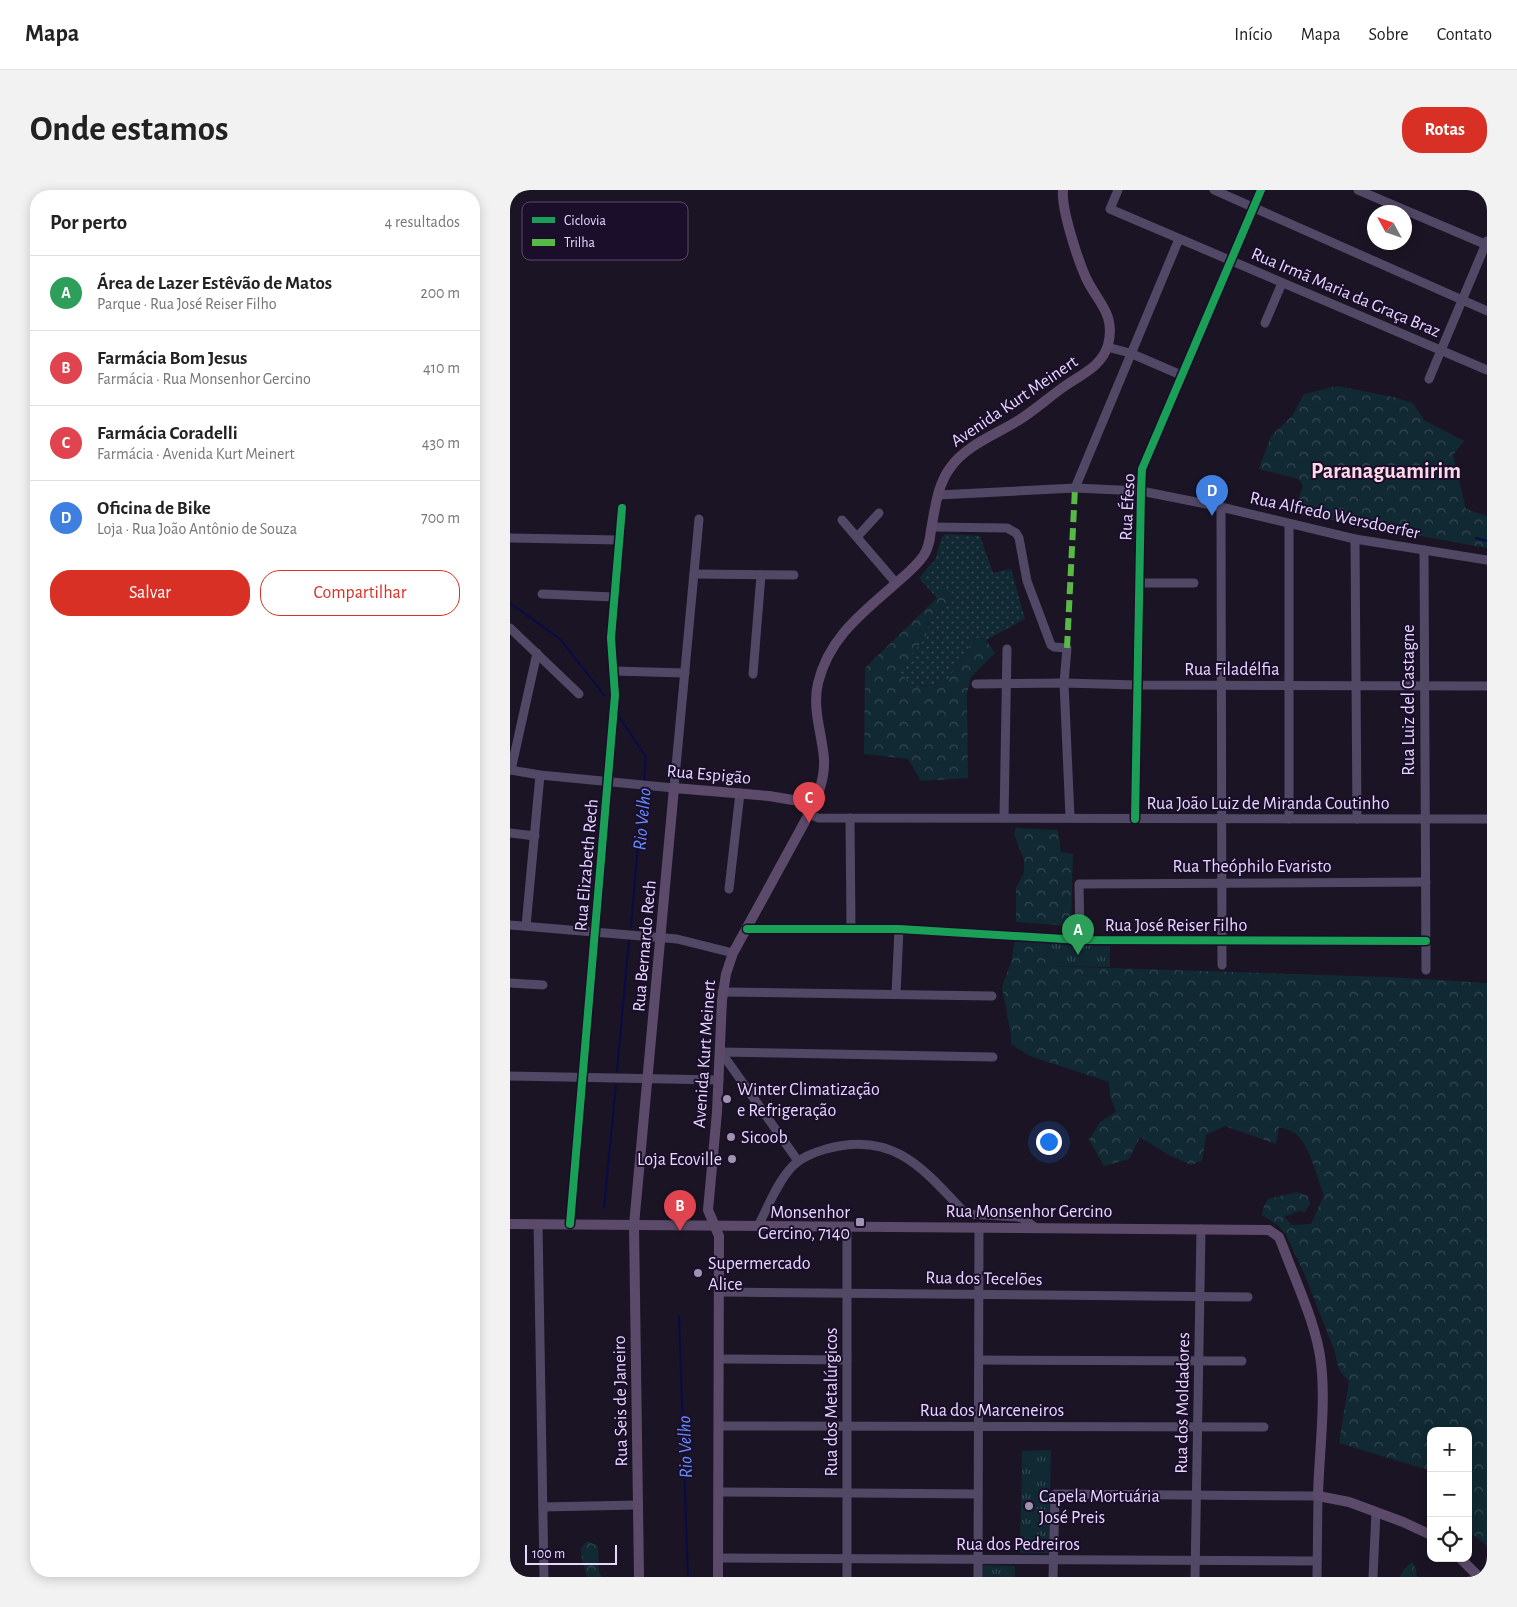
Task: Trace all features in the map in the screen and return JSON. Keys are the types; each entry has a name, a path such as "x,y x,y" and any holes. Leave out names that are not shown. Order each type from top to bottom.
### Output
{"main road":[{"path":"1063,190 1064,208 1082,268 1107,313 1110,327 1107,347"},
{"name":"Avenida Kurt Meinert","path":"718,1577 719,1236 708,1210 721,1052 722,992 733,953 809,814 820,787 824,760 816,695 820,675 830,653 843,633 860,614 896,583 923,556 929,544 938,495 946,474 962,455 973,446 1027,414 1089,370 1101,359 1107,347"},
{"path":"809,814 799,801 812,797 820,787"},
{"name":"Rua Espigão","path":"674,788 740,793 799,801"},
{"name":"Rua Bernardo Rech","path":"634,1225 674,788"},
{"name":"Rua Monsenhor Gercino","path":"510,1224 1269,1230 1279,1237 1314,1333 1321,1362 1322,1392 1318,1496"},
{"name":"Rua Seis de Janeiro","path":"634,1225 639,1577"},
{"path":"1318,1496 1338,1499 1413,1525 1427,1533"},
{"path":"1464,1562 1479,1577"}],"street":[{"name":"Rua Irmã Maria da Graça Braz","path":"1118,190 1110,209 1487,370"},
{"path":"1214,190 1487,311"},
{"name":"Rua Éfeso","path":"1135,818 1142,469 1261,190"},
{"path":"1358,190 1486,243 1429,379"},
{"path":"1075,488 1179,239"},
{"path":"1265,323 1282,283"},
{"path":"1107,347 1130,353 1181,375"},
{"name":"Rua Alfredo Wersdoerfer","path":"938,495 1075,488 1141,491 1220,507 1355,539 1487,560"},
{"path":"1220,507 1222,965"},
{"name":"Rua Elizabeth Rech","path":"570,1224 615,695 610,646 622,508"},
{"path":"857,537 879,512"},
{"name":"Rua Bernardo Rech","path":"674,788 699,519"},
{"path":"842,520 896,583"},
{"path":"1289,524 1289,819"},
{"path":"932,526 1007,528 1016,533 1019,538 1027,582 1051,645 1067,648 1064,683 1070,818"},
{"path":"510,538 619,540"},
{"path":"1355,539 1357,819"},
{"name":"Rua Luiz del Castagne","path":"1424,550 1426,970"},
{"path":"694,574 794,575"},
{"path":"753,674 761,575"},
{"path":"1139,583 1194,582"},
{"path":"542,594 614,597"},
{"path":"510,628 578,694"},
{"path":"1004,818 1006,649"},
{"path":"510,770 537,653"},
{"path":"614,671 685,673"},
{"name":"Rua Filadélfia","path":"976,684 1487,686"},
{"name":"Rua Espigão","path":"510,770 540,775 674,788"},
{"path":"526,926 540,775"},
{"path":"729,889 740,793"},
{"name":"Rua João Luiz de Miranda Coutinho","path":"809,814 818,818 1487,819"},
{"path":"850,818 851,928"},
{"path":"510,833 535,836"},
{"name":"Rua Theóphilo Evaristo","path":"1080,940 1079,884 1426,882"},
{"path":"510,925 661,937 689,941 733,953"},
{"name":"Rua José Reiser Filho","path":"747,929 898,929 1080,940 1426,941"},
{"path":"896,994 898,929"},
{"path":"510,983 543,985"},
{"path":"722,992 992,996"},
{"path":"721,1052 993,1057"},
{"path":"721,1052 798,1161"},
{"path":"510,1076 719,1080"},
{"path":"758,1226 780,1183 790,1168 798,1161 815,1153 842,1145 861,1143 881,1147 907,1158 929,1175 963,1211 976,1215 1018,1217 1036,1228"},
{"path":"538,1224 544,1577"},
{"name":"Rua dos Metalúrgicos","path":"847,1577 848,1226"},
{"path":"978,1577 979,1227"},
{"name":"Rua dos Moldadores","path":"1195,1577 1201,1229"},
{"name":"Rua dos Tecelões","path":"720,1292 1248,1297"},
{"path":"720,1359 847,1360"},
{"path":"979,1360 1242,1361"},
{"name":"Rua dos Marceneiros","path":"719,1426 1264,1427"},
{"path":"718,1492 978,1494"},
{"path":"1053,1577 1055,1494 1318,1496 1317,1577"},
{"path":"543,1507 637,1505"},
{"path":"1373,1577 1376,1512"},
{"name":"Rua dos Pedreiros","path":"718,1558 1317,1561"}],"green space":[{"path":"1338,386 1413,403 1424,420 1464,441 1453,455 1466,509 1487,516 1487,548 1293,513 1303,486 1299,479 1259,469 1271,436 1292,416 1304,394"},
{"path":"946,534 980,536 993,573 1011,569 1025,619 986,640 975,638 947,681 916,688 897,671 925,638 929,623 956,596 937,598 919,578 935,560 942,537"},
{"path":"943,586 956,596 929,623 925,638 898,671 916,688 947,681 975,638 986,640 995,653 971,677 967,694 968,778 921,781 908,759 864,754 865,668 937,598"},
{"path":"1016,828 1058,830 1061,852 1073,854 1071,926 1016,922 1016,888 1024,873 1024,860 1014,834"},
{"path":"1017,941 1046,941 1047,966 1388,977 1487,983 1487,1546 1472,1534 1472,1427 1427,1427 1427,1470 1339,1443 1349,1381 1339,1368 1335,1352 1304,1273 1286,1235 1279,1226 1262,1215 1268,1199 1297,1192 1308,1196 1310,1204 1305,1212 1299,1211 1284,1217 1292,1225 1311,1224 1324,1195 1309,1154 1301,1140 1293,1132 1279,1127 1276,1144 1225,1126 1206,1135 1202,1161 1191,1165 1167,1154 1140,1137 1129,1159 1104,1166 1089,1140 1100,1122 1116,1112 1110,1096 1109,1082 1030,1056 1011,1044 1002,987 1012,959 1014,943"},
{"path":"1046,941 1110,945 1110,967 1047,966"},
{"path":"1051,1450 1049,1553 1020,1553 1022,1451"},
{"path":"587,1541 598,1546 599,1572 602,1577 587,1577 581,1548"},
{"path":"1412,1562 1416,1569 1417,1577 1400,1577 1404,1569"},
{"path":"983,1565 1015,1566 1015,1577 982,1577"}],"waterway":[{"path":"1476,538 1487,541"},
{"name":"Rio Velho","path":"510,603 560,639 605,696"},
{"name":"Rio Velho","path":"620,718 646,757 644,783"},
{"name":"Rio Velho","path":"631,927 643,787"},
{"name":"Rio Velho","path":"617,1071 629,940"},
{"name":"Rio Velho","path":"604,1207 616,1085"},
{"name":"Rio Velho","path":"679,1316 688,1577"}],"marked path":[{"path":"1067,648 1075,488"}],"cycle path":[{"path":"1135,819 1142,469 1261,190"},
{"path":"570,1224 615,695 611,638 622,508"},
{"path":"747,929 899,929 1080,940 1426,941"}],"place":[{"name":"Oficina de Bike","path":"1212,516"},
{"name":"Farmácia Coradelli","path":"809,823"},
{"name":"Área de Lazer Estêvão de Matos","path":"1078,955"},
{"name":"Winter Climatização e Refrigeração","path":"727,1099"},
{"name":"Sicoob","path":"731,1137"},
{"name":"Loja Ecoville","path":"732,1159"},
{"name":"Monsenhor Gercino, 7140","path":"860,1222"},
{"name":"Farmácia Bom Jesus","path":"680,1231"},
{"name":"Supermercado Alice","path":"698,1273"},
{"name":"Capela Mortuária José Preis","path":"1029,1506"}],"district":[{"name":"Paranaguamirim","path":"1386,470"}]}
